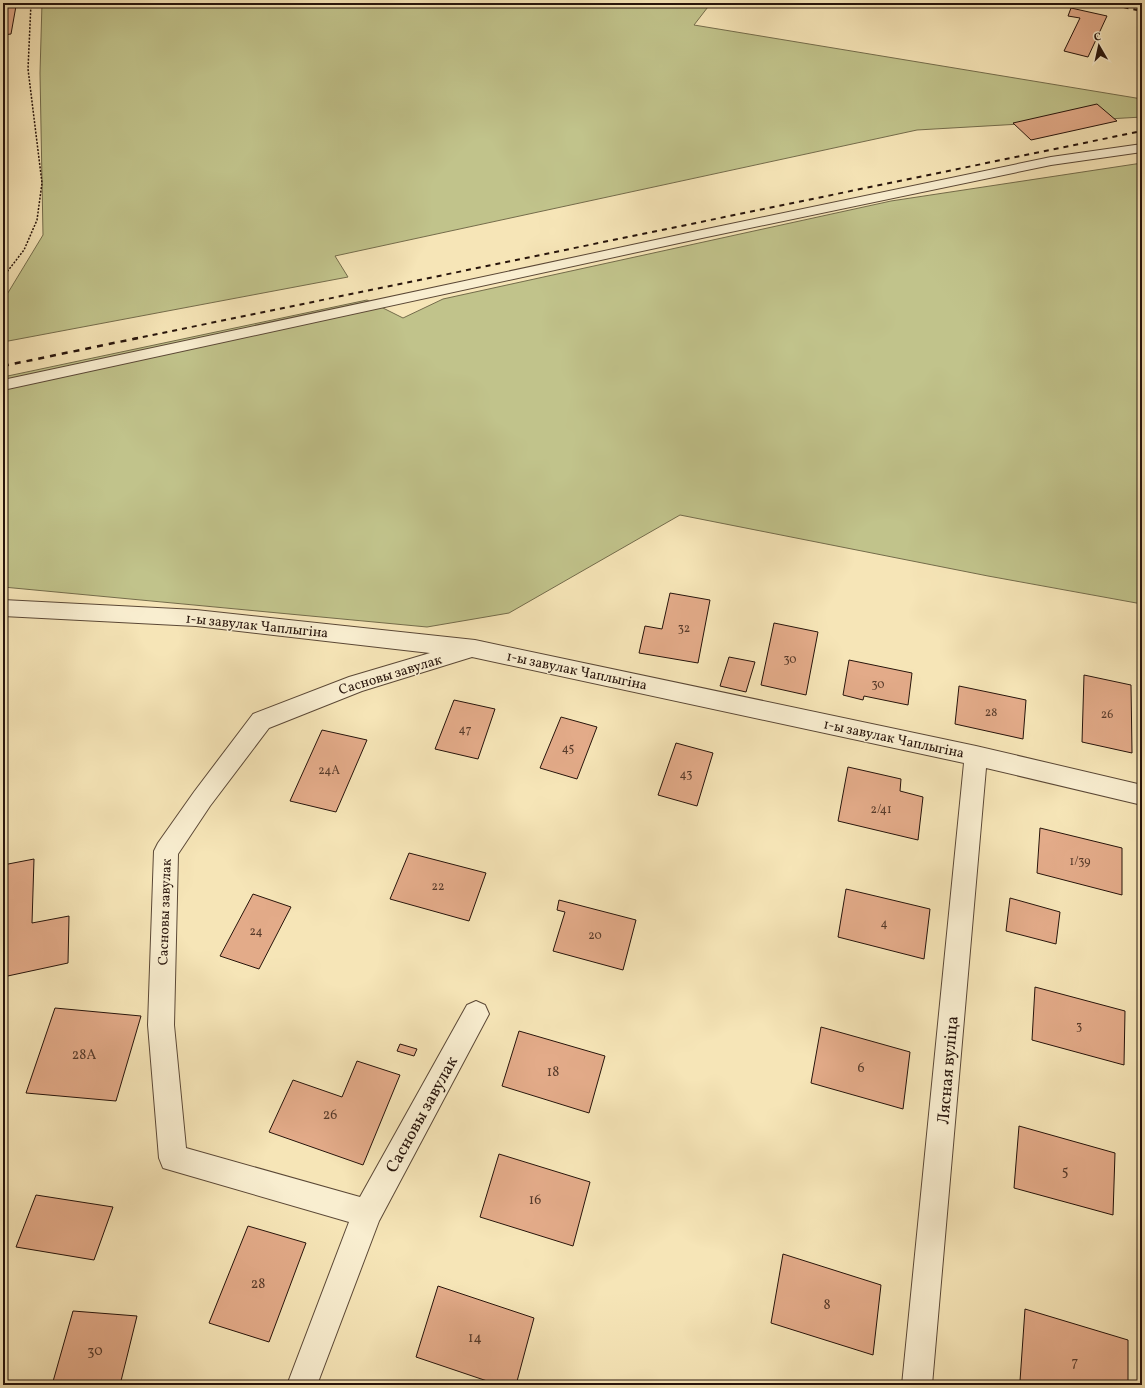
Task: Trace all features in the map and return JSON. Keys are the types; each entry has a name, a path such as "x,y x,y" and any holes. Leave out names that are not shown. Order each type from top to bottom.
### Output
{"street":[{"name":"1-ы завулак Чаплыгіна","path":"3,608 196,618 475,648 976,756 1142,795"},
{"name":"Сасновы завулак","path":"367,1213 173,1158 161,1025 166,851 202,798 261,721 357,683 475,648"},
{"name":"Лясная вуліца","path":"918,1385 976,756"},
{"name":"Сасновы завулак","path":"302,1385 367,1213 476,1014"}],"lane":[{"path":"3,385 702,234 1044,163 1142,148"}],"path":[{"path":"3,277 24,250 37,220 42,183 28,69 31,3"}],"green space":[{"path":"42,3 711,3 694,25 1142,99 1142,117 917,130 335,256 348,277 3,342 3,301 43,235 40,73"},
{"path":"1142,163 1142,604 988,576 680,515 509,613 427,627 3,587 3,377 367,300 403,318 443,299 891,201"}],"building":[{"path":"16,6 11,34 3,35 3,7"},
{"path":"1071,8 1107,16 1088,57 1064,51 1080,18 1068,16"},
{"path":"1097,104 1117,121 1031,140 1013,123"},
{"path":"670,593 710,600 698,663 639,653 645,626 662,629"},
{"path":"774,623 818,632 806,695 761,685"},
{"path":"729,657 755,662 746,692 720,686"},
{"path":"849,660 912,673 908,705 864,696 863,700 843,695"},
{"path":"1084,675 1131,685 1132,753 1082,742"},
{"path":"959,686 1026,700 1023,739 955,724"},
{"path":"454,700 495,709 478,759 435,749"},
{"path":"561,717 597,727 577,779 540,768"},
{"path":"322,730 367,740 336,812 290,801"},
{"path":"676,743 713,753 697,806 658,795"},
{"path":"848,767 901,779 900,791 923,797 918,840 838,821"},
{"path":"1040,828 1122,848 1122,895 1037,873"},
{"path":"409,853 486,873 469,921 390,899"},
{"path":"34,859 32,923 69,916 68,963 3,977 3,865"},
{"path":"846,889 930,909 924,959 838,937"},
{"path":"253,894 291,907 259,969 220,956"},
{"path":"1010,898 1060,912 1056,944 1006,931"},
{"path":"559,900 636,920 623,970 553,951 565,912 557,910"},
{"path":"1035,987 1125,1011 1124,1065 1032,1040"},
{"path":"55,1008 141,1016 116,1101 26,1093"},
{"path":"821,1027 910,1052 903,1109 811,1083"},
{"path":"519,1031 605,1056 589,1113 502,1086"},
{"path":"400,1044 417,1049 414,1056 397,1051"},
{"path":"357,1061 400,1075 363,1165 269,1132 293,1080 342,1097"},
{"path":"1019,1126 1115,1153 1113,1215 1014,1188"},
{"path":"499,1154 590,1182 573,1246 480,1217"},
{"path":"36,1195 113,1207 94,1260 16,1247"},
{"path":"248,1226 306,1243 269,1342 209,1323"},
{"path":"783,1254 881,1285 873,1355 771,1323"},
{"path":"438,1286 534,1318 516,1385 499,1385 416,1357"},
{"path":"1025,1309 1128,1340 1128,1385 1033,1385 1020,1381"},
{"path":"73,1311 137,1316 120,1385 52,1385"}],"railway":[{"path":"1104,3 1142,11"},
{"path":"133,339 1142,131"},
{"path":"3,366 138,338"}]}
